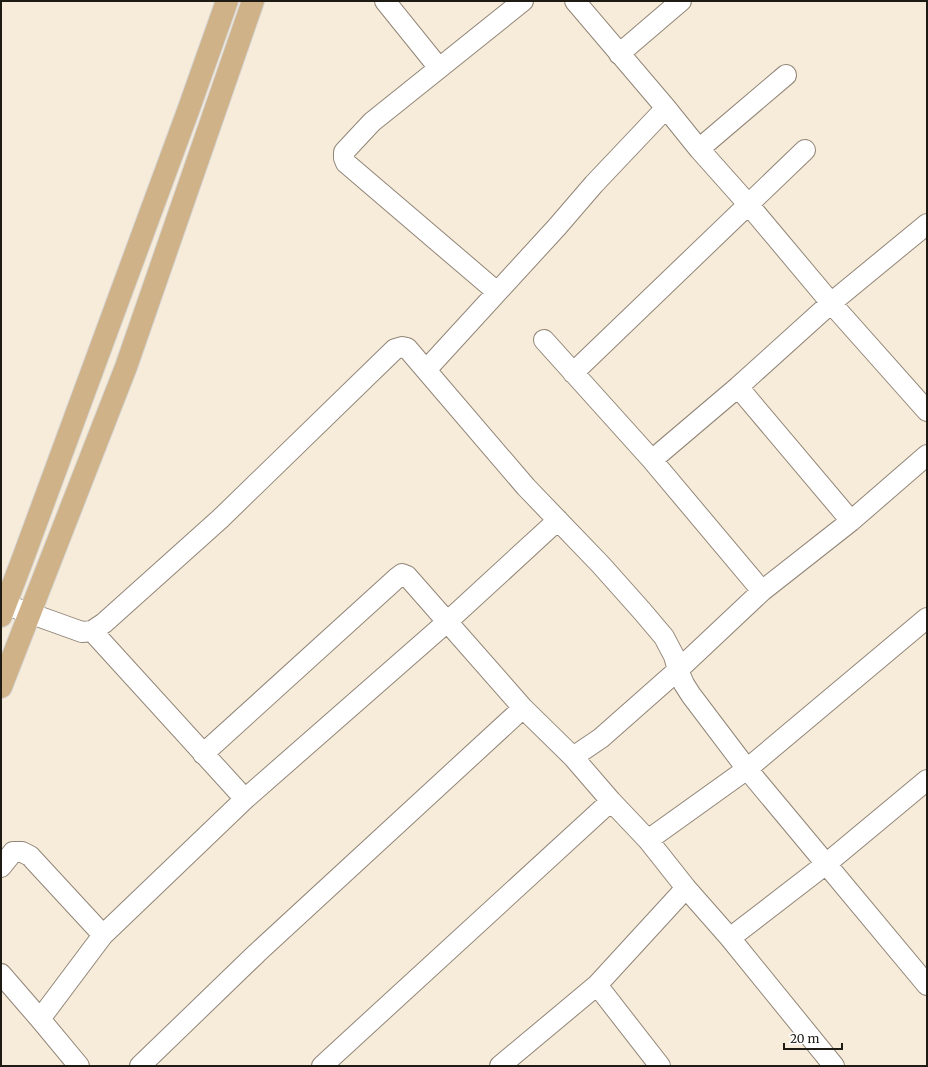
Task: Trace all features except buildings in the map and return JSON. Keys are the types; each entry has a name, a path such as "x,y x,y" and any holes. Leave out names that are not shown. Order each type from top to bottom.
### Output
{"main road":[{"path":"2,608 185,118 227,1"},
{"path":"1,687 126,367 253,1"}],"street":[{"path":"385,1 439,68"},
{"path":"497,292 346,162 344,152 372,122 523,1"},
{"path":"575,1 831,304 923,398"},
{"path":"619,54 681,1"},
{"path":"699,149 786,75"},
{"path":"426,370 557,227 594,184 666,108"},
{"path":"573,373 806,150"},
{"path":"652,460 738,387 831,304 927,224"},
{"path":"544,340 652,460 762,591"},
{"path":"2,608 30,612 82,632 92,631 110,618 220,519 395,349 402,347 407,348 526,486 637,605 664,637 674,656 684,684 691,695 747,768 927,984"},
{"path":"738,387 851,521"},
{"path":"573,757 601,738 678,670 762,591 851,521 927,456"},
{"path":"40,1019 103,935 245,799 448,622 558,520"},
{"path":"203,754 402,574 407,576 523,708 573,757 611,801 648,840 834,1066"},
{"path":"648,840 747,768 927,618"},
{"path":"92,631 245,799"},
{"path":"140,1066 257,953 523,708"},
{"path":"730,938 926,784"},
{"path":"322,1066 611,801"},
{"path":"1,867 13,852 22,852 30,856 103,935"},
{"path":"500,1066 597,985 686,888"},
{"path":"1,974 79,1066"},
{"path":"597,985 660,1066"}]}
